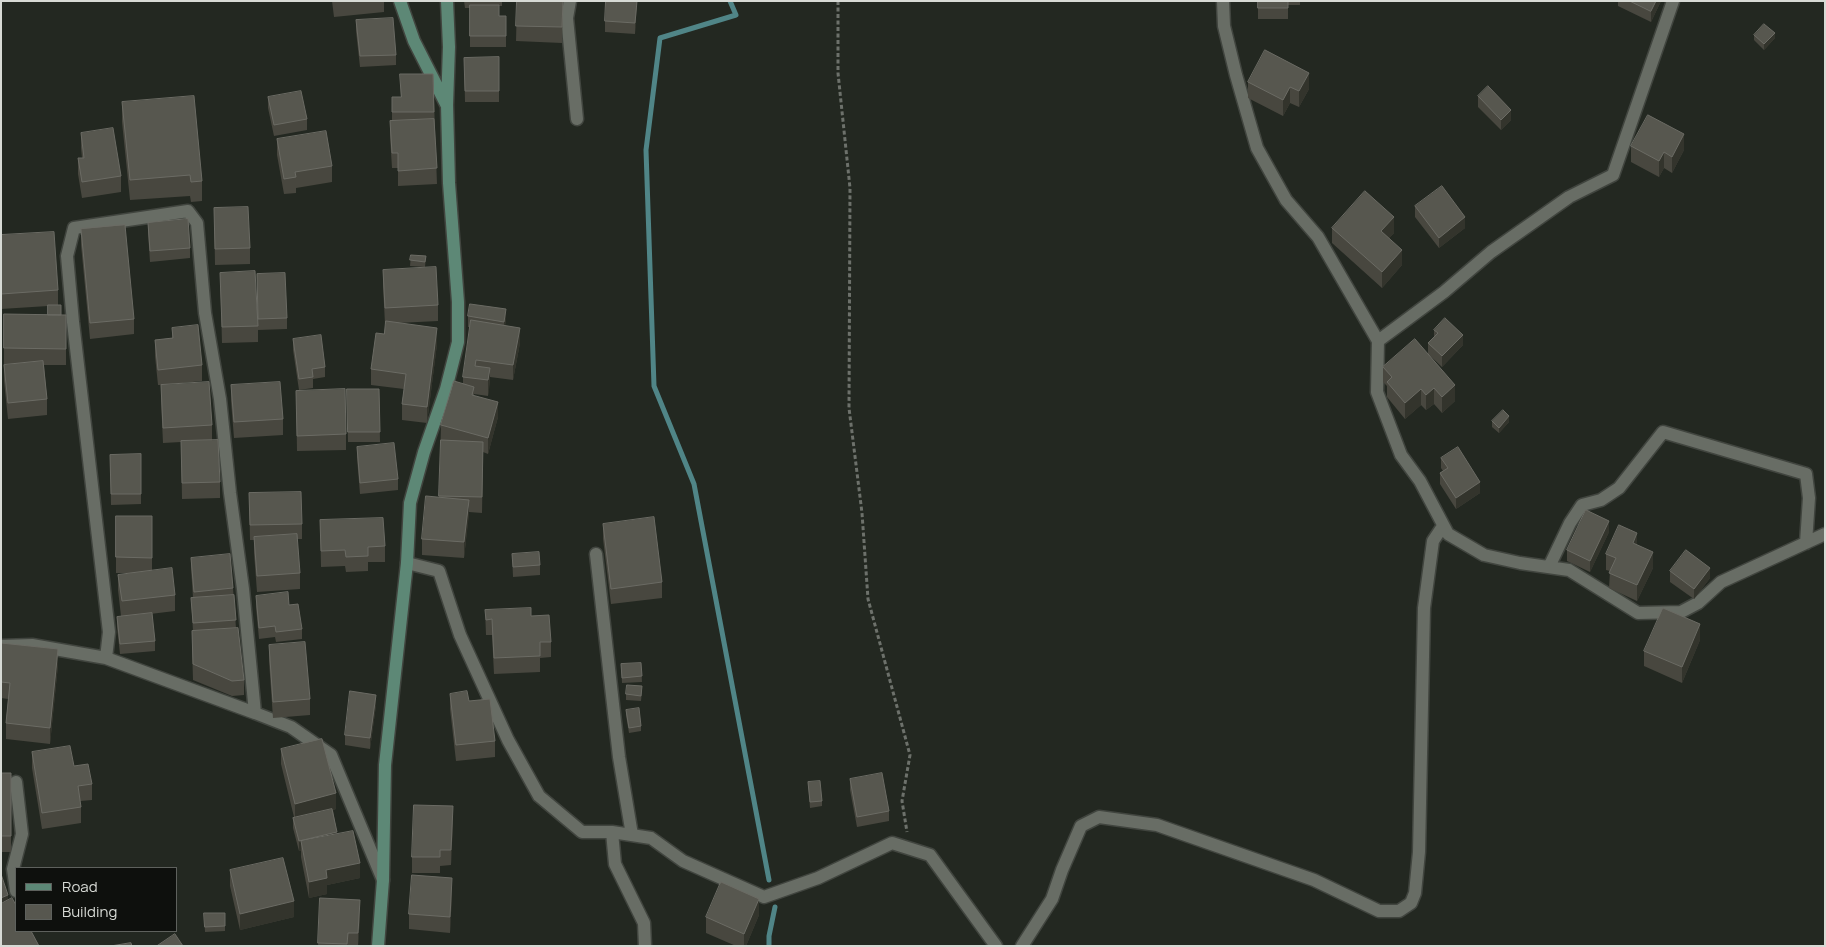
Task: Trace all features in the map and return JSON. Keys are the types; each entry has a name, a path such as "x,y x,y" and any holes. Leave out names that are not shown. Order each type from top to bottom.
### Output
{"street":[{"path":"400,1 414,42 447,106"},
{"path":"378,946 384,880 385,765 407,563 410,503 424,452 446,389 458,342 458,302 449,183 447,1"},
{"path":"570,1 567,18 577,119"},
{"path":"1223,1 1226,35 1257,148 1286,200 1318,237 1378,341 1377,392 1401,455 1420,482 1448,534 1484,555 1520,563 1568,570 1638,613 1681,612 1698,603 1721,582 1825,534"},
{"path":"1378,341 1444,292 1491,252 1569,197 1613,175 1673,1"},
{"path":"106,658 110,632 81,401 67,256 74,228 188,211 198,223 205,314 220,399 243,589 255,713"},
{"path":"1548,567 1570,523 1582,505 1601,500 1619,488 1663,432 1806,474 1809,498 1806,543"},
{"path":"1022,946 1052,899 1081,826 1099,817 1157,825 1314,880 1379,911 1399,910 1411,903 1415,893 1418,852 1424,608 1433,541 1443,526"},
{"path":"596,554 619,757 632,835"},
{"path":"407,563 440,571 460,635 508,740 539,796 582,832 612,832 651,838 683,861 764,897 818,878 892,843 930,855 996,946"},
{"path":"1,646 32,645 106,658 290,726 331,755 384,880"},
{"path":"15,886 12,869 22,834 16,782"},
{"path":"612,832 615,864 644,923 645,946"}],"path":[{"path":"838,1 838,73 850,188 849,408 862,513 868,599 910,754 902,801 909,848"}],"building":[{"path":"517,1 563,1 562,27 516,26"},
{"path":"606,1 637,1 635,23 605,21"},
{"path":"1258,1 1288,1 1288,8 1258,8"},
{"path":"1630,1 1656,1 1651,11"},
{"path":"470,5 499,5 499,16 506,16 506,36 470,36"},
{"path":"393,18 396,55 360,56 356,20"},
{"path":"1764,24 1775,33 1764,44 1754,35"},
{"path":"1265,50 1309,73 1299,91 1290,87 1283,100 1248,82"},
{"path":"499,57 499,91 465,91 464,58"},
{"path":"400,74 433,74 434,112 392,112 392,97 401,97"},
{"path":"1488,86 1511,110 1501,120 1478,96"},
{"path":"301,91 307,119 274,125 268,97"},
{"path":"194,96 202,181 191,182 190,175 130,180 122,102"},
{"path":"1648,115 1684,134 1672,157 1664,152 1659,161 1631,146"},
{"path":"434,119 437,168 398,171 398,153 392,153 390,121"},
{"path":"113,128 121,176 82,182 78,158 84,158 81,133"},
{"path":"326,131 332,166 295,172 296,177 284,179 277,139"},
{"path":"1442,186 1465,217 1439,238 1415,206"},
{"path":"1365,191 1394,217 1381,231 1402,250 1382,272 1332,228"},
{"path":"248,207 250,248 215,249 214,208"},
{"path":"188,219 190,248 150,251 148,223"},
{"path":"125,225 134,319 90,323 81,229"},
{"path":"54,232 58,290 1,294 1,235"},
{"path":"411,255 426,256 425,262 410,260"},
{"path":"436,267 438,305 385,308 383,270"},
{"path":"255,271 258,326 222,327 220,273"},
{"path":"285,273 287,318 258,319 257,274"},
{"path":"470,304 506,309 504,322 468,316"},
{"path":"48,305 61,305 61,315 48,315"},
{"path":"4,314 66,315 66,349 4,348"},
{"path":"1445,318 1463,335 1442,356 1428,343 1438,333 1434,330"},
{"path":"471,320 520,328 513,365 476,360 475,366 490,368 488,380 463,377"},
{"path":"386,321 437,328 427,407 402,404 406,374 371,369 376,333 384,334"},
{"path":"198,325 202,365 158,370 155,340 173,338 172,328"},
{"path":"321,335 325,367 312,369 313,377 299,379 293,339"},
{"path":"1415,339 1455,385 1442,397 1434,388 1426,395 1421,389 1405,403 1387,382 1392,377 1383,367"},
{"path":"43,361 47,399 8,403 4,365"},
{"path":"454,381 474,387 472,395 498,402 488,438 441,425"},
{"path":"209,382 212,425 163,428 161,385"},
{"path":"280,382 283,419 234,422 231,385"},
{"path":"345,389 346,434 297,436 296,391"},
{"path":"347,389 379,389 380,432 348,432"},
{"path":"1503,410 1509,416 1499,428 1492,421"},
{"path":"218,440 220,482 182,483 181,441"},
{"path":"441,440 483,442 482,497 439,496"},
{"path":"394,443 398,479 360,483 357,447"},
{"path":"1458,447 1480,482 1456,498 1440,473 1448,468 1441,458"},
{"path":"141,454 141,494 111,494 110,455"},
{"path":"301,492 302,524 250,525 249,493"},
{"path":"426,496 469,500 464,542 422,539"},
{"path":"1586,510 1609,521 1590,561 1567,550"},
{"path":"116,516 152,516 152,558 116,557"},
{"path":"654,517 662,582 611,589 603,524"},
{"path":"383,518 385,546 368,547 368,556 346,557 345,550 321,551 320,520"},
{"path":"1619,525 1637,533 1633,543 1653,552 1637,585 1609,573 1616,558 1606,554"},
{"path":"297,534 300,573 257,576 254,537"},
{"path":"1686,550 1710,568 1694,589 1670,571"},
{"path":"539,552 540,565 513,567 512,554"},
{"path":"230,554 233,588 194,592 191,558"},
{"path":"172,568 175,595 122,601 118,575"},
{"path":"288,592 289,605 298,604 302,629 276,632 275,626 259,628 256,596"},
{"path":"234,595 236,620 193,623 191,598"},
{"path":"531,608 531,616 549,615 551,642 540,642 540,656 494,658 492,619 486,620 485,610"},
{"path":"1663,608 1700,624 1682,667 1644,651"},
{"path":"152,613 155,641 120,644 117,617"},
{"path":"238,628 244,680 232,681 193,664 192,631"},
{"path":"305,642 310,699 273,702 269,645"},
{"path":"1,643 58,649 50,728 6,723 10,683 1,682"},
{"path":"641,663 642,676 622,678 621,664"},
{"path":"627,685 642,686 641,696 626,694"},
{"path":"350,691 376,695 370,738 345,735"},
{"path":"467,691 469,701 490,699 495,741 456,745 450,694"},
{"path":"639,708 641,726 629,728 626,710"},
{"path":"322,739 336,793 295,804 281,749"},
{"path":"70,746 74,766 88,764 92,784 78,786 81,807 42,813 32,752"},
{"path":"1,773 11,773 11,836 1,836"},
{"path":"882,773 889,811 857,817 850,779"},
{"path":"820,781 822,801 810,802 808,782"},
{"path":"414,805 453,806 451,850 440,850 440,857 412,857"},
{"path":"332,809 337,832 299,841 293,818"},
{"path":"353,831 360,863 326,870 327,878 309,882 301,841"},
{"path":"283,858 294,901 240,914 230,870"},
{"path":"1,874 8,895 1,898"},
{"path":"412,875 452,878 450,917 409,914"},
{"path":"721,882 759,899 744,934 706,917"},
{"path":"12,898 15,903 15,932 32,932 39,946 1,946 1,904"},
{"path":"320,898 360,900 358,933 348,933 347,944 318,943"},
{"path":"204,913 225,913 225,926 205,927"},
{"path":"175,934 183,946 157,946"},
{"path":"131,943 132,946 111,946"}],"waterway":[{"path":"730,1 736,15 660,38 646,150 654,386 694,484 769,880"},
{"path":"769,946 769,936 775,907"}]}
